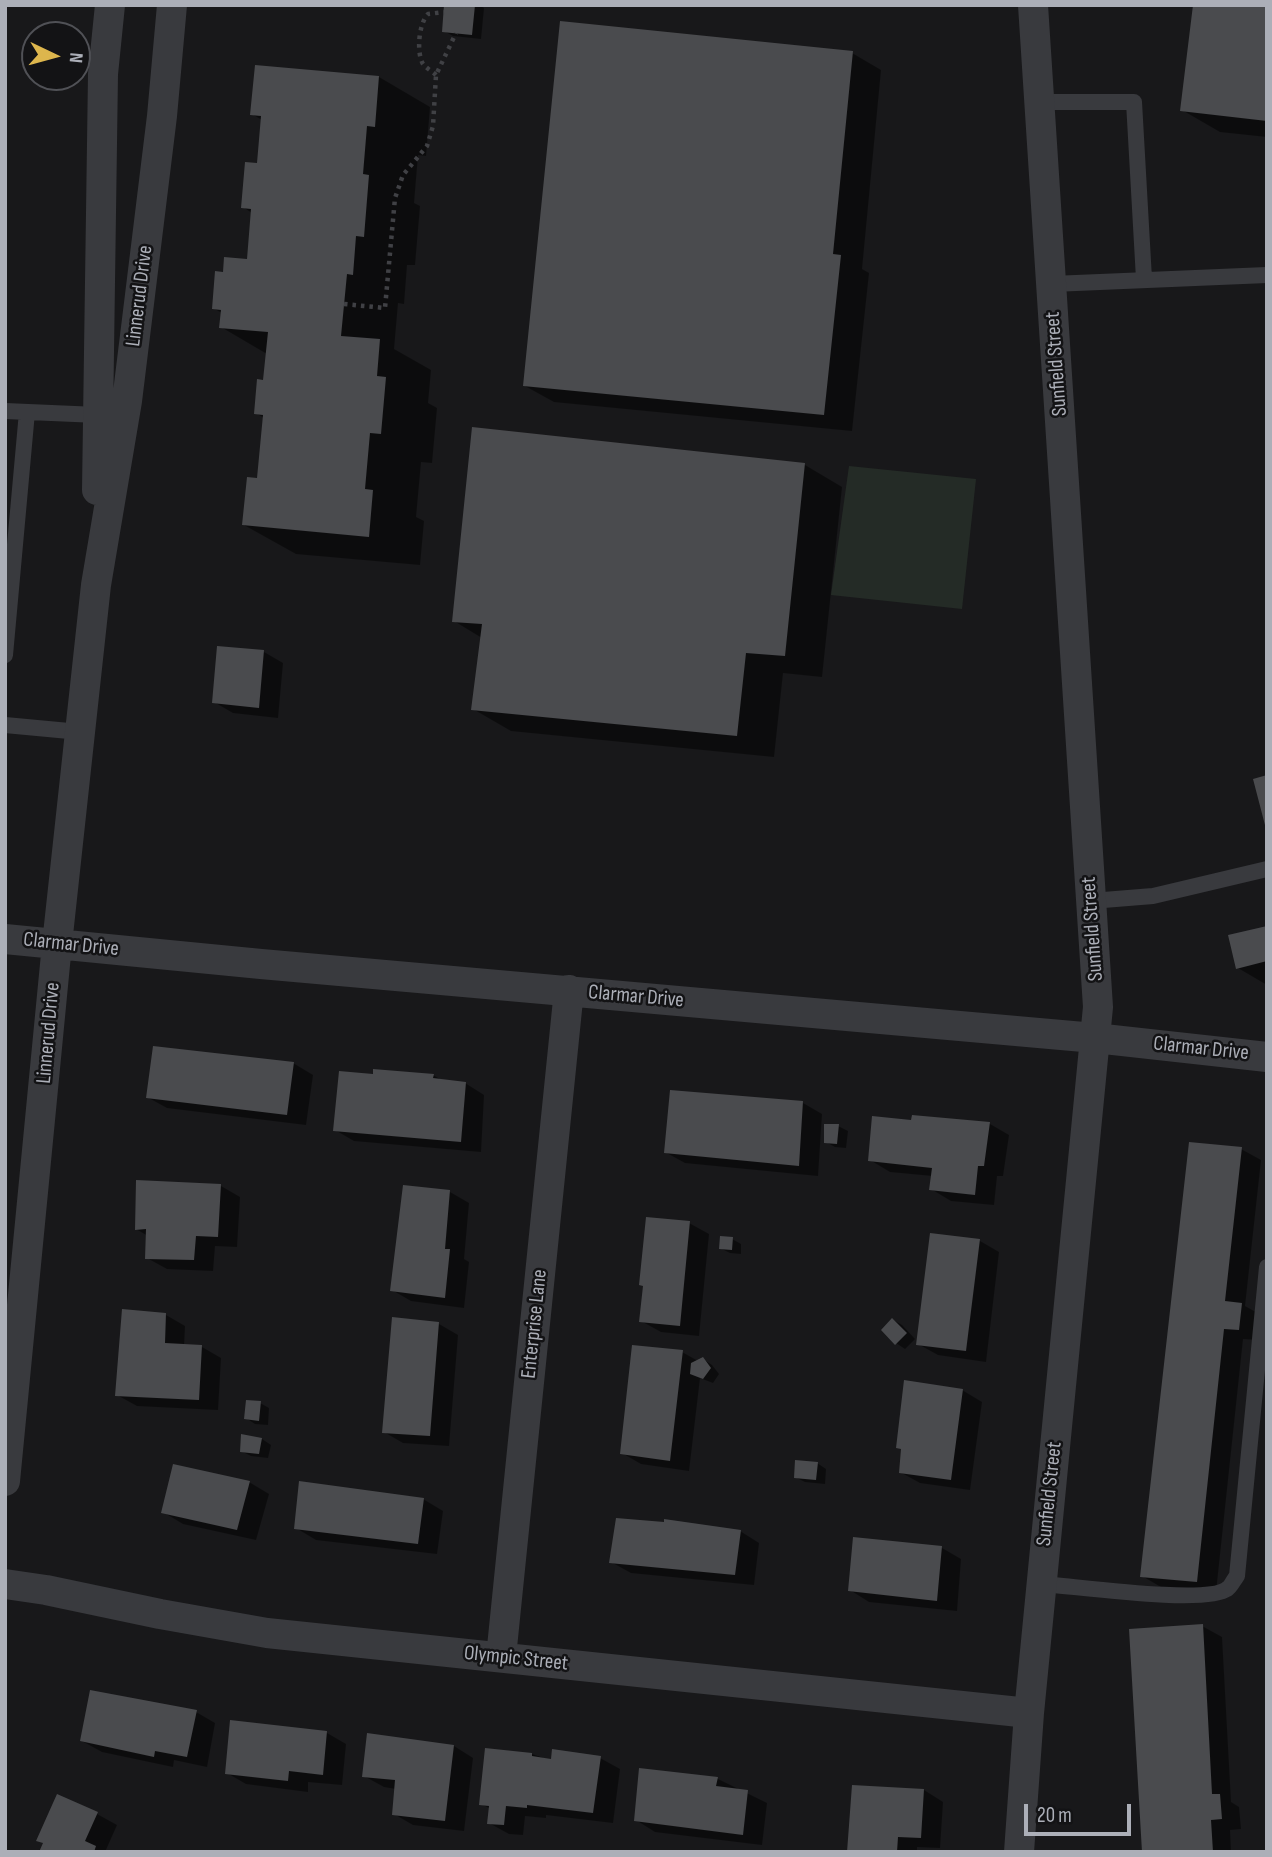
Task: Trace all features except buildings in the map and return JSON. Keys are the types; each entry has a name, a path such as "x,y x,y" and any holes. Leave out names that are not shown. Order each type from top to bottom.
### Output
{"street":[{"name":"Linnerud Drive","path":"96,585 103,74 110,5"},
{"name":"Linnerud Drive","path":"5,1481 57,943 96,585 127,401 162,116 172,5"},
{"name":"Sunfield Street","path":"1020,1852 1029,1713 1098,1007 1033,5"},
{"name":"Clarmar Drive","path":"5,939 1267,1056"},
{"name":"Enterprise Lane","path":"501,1657 569,990"},
{"name":"Olympic Street","path":"5,1584 267,1633 1029,1713"}],"lane":[{"path":"1040,102 1134,102 1144,279"},
{"path":"1052,284 1267,275"},
{"path":"5,411 98,415"},
{"path":"5,655 27,412"},
{"path":"5,725 80,732"},
{"path":"1091,901 1153,896 1267,869"},
{"path":"1042,1584 1186,1596 1211,1595 1227,1589 1237,1576 1267,1267"}],"path":[{"path":"436,75 423,63 420,51 422,20 428,14 444,12"},
{"path":"344,304 385,308 395,198 403,175 427,146 433,126 436,75 456,33"}],"shaded area":[{"path":"849,466 976,479 962,609 831,595"}]}
